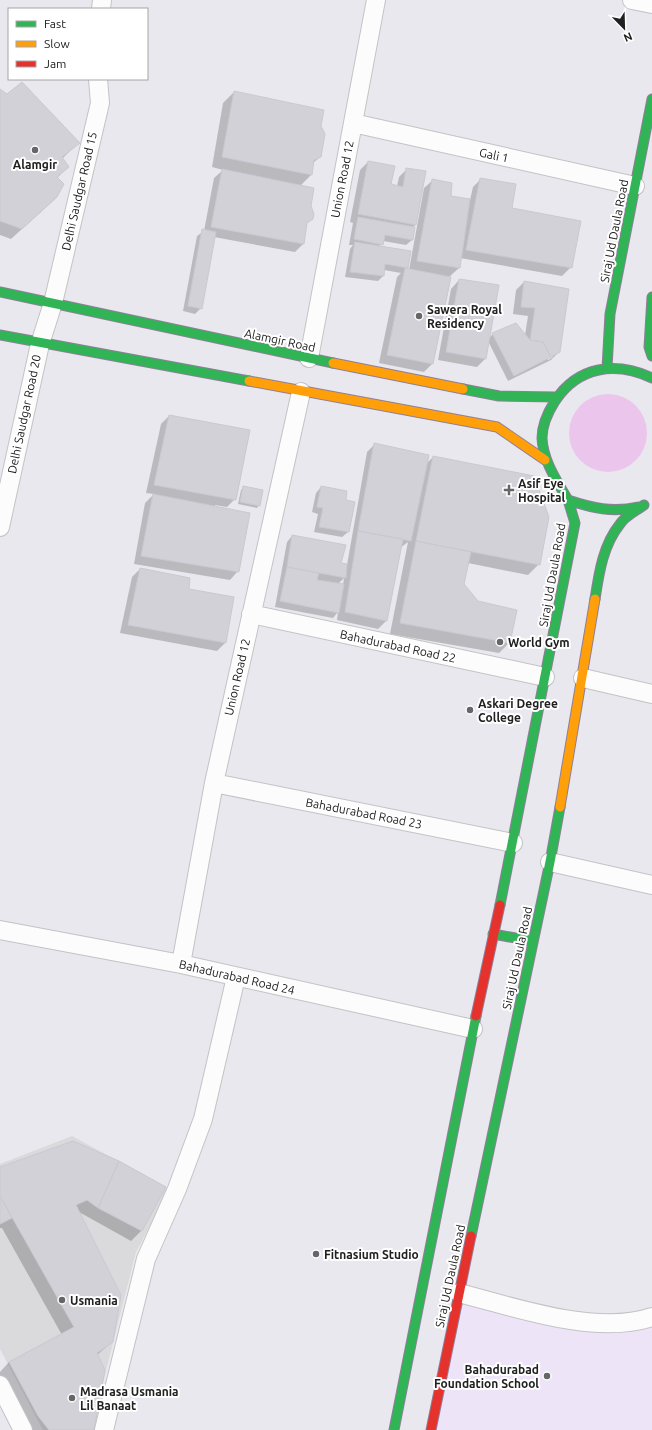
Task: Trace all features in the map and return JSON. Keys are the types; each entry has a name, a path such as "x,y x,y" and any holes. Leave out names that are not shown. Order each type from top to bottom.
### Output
{"main road":[{"name":"Siraj Ud Daula Road","path":"607,368 610,314 652,99"},
{"name":"Alamgir Road","path":"0,292 309,358 499,396 557,397"},
{"path":"652,297 649,347 652,356"},
{"path":"0,335 40,344 497,427 545,460"},
{"path":"545,460 542,438 546,416 557,397 571,383 582,376 607,368 626,368 645,374 652,378"},
{"name":"Siraj Ud Daula Road","path":"394,1430 473,1029 513,843 575,524 568,500 545,460"},
{"path":"568,500 609,512 627,511 648,503"},
{"name":"Siraj Ud Daula Road","path":"431,1430 532,941 550,862 583,678 600,570 607,545 620,523 648,503"},
{"path":"493,934 532,941"}],"street":[{"name":"Union Road 12","path":"309,358 376,0"},
{"path":"632,0 652,4"},
{"name":"Delhi Saudgar Road 15","path":"53,303 100,103 98,80"},
{"name":"Gali 1","path":"353,123 635,186"},
{"name":"Delhi Saudgar Road 20","path":"0,527 40,344 53,303"},
{"name":"Union Road 12","path":"181,964 214,783 302,392"},
{"name":"Bahadurabad Road 22","path":"251,614 545,677"},
{"path":"583,678 652,694"},
{"name":"Bahadurabad Road 23","path":"214,783 513,843"},
{"path":"550,862 652,885"},
{"name":"Bahadurabad Road 24","path":"0,930 181,964 236,978 473,1029"},
{"path":"104,1430 146,1259 177,1189 203,1119 236,978"},
{"path":"459,1293 572,1320 613,1322 642,1320 652,1317"},
{"path":"0,1385 23,1430"}],"shaded area":[{"path":"608,394 623,397 636,405 644,418 647,433 644,448 636,461 623,469 608,472 593,469 580,461 572,448 569,433 572,418 580,405 593,397"},
{"name":"Usmania","path":"72,1136 169,1190 136,1252 91,1430 43,1430 0,1349 0,1164"},
{"name":"Bahadurabad Foundation School","path":"459,1293 572,1320 652,1317 652,1430 431,1430"}],"building":[{"name":"Alamgir","path":"22,82 80,143 62,157 69,167 57,177 64,184 57,197 22,229 0,221 0,89 7,94"},
{"path":"234,91 324,110 321,126 325,134 321,157 314,160 312,175 222,157"},
{"path":"368,161 395,166 391,184 403,187 406,168 426,171 416,225 358,214"},
{"path":"222,169 314,188 311,206 314,214 313,219 307,223 304,244 211,227"},
{"path":"480,178 516,184 512,208 581,221 572,268 466,250"},
{"path":"432,179 452,183 451,196 470,199 460,268 417,261"},
{"path":"358,217 415,227 413,240 385,235 383,245 354,239"},
{"path":"202,229 216,232 202,309 188,306"},
{"path":"355,242 411,251 408,268 385,264 384,276 350,272"},
{"name":"Sawera Royal Residency","path":"405,268 451,277 433,364 387,355"},
{"path":"459,279 499,285 486,359 446,352"},
{"path":"524,281 569,289 560,352 551,357 543,342 530,340 535,308 521,307"},
{"path":"516,323 530,340 543,342 551,357 514,376 492,333"},
{"path":"169,415 250,430 236,500 154,485"},
{"path":"374,443 429,455 411,541 358,531"},
{"path":"433,456 534,476 549,517 540,565 416,541"},
{"path":"243,486 263,490 260,506 240,502"},
{"path":"321,486 347,491 346,500 355,502 349,532 319,527 323,508 317,507"},
{"path":"153,494 250,513 239,572 141,556"},
{"path":"358,531 403,539 387,621 345,612"},
{"path":"292,535 346,545 341,563 347,564 346,578 287,567"},
{"path":"416,541 471,552 464,584 478,601 517,610 510,643 400,623"},
{"path":"287,567 319,573 317,580 344,584 339,613 280,601"},
{"path":"140,568 190,578 189,589 234,597 226,643 128,625"},
{"name":"Usmania","path":"73,1141 119,1161 98,1208 87,1200 76,1205 121,1295 113,1342 97,1353 105,1370 94,1430 49,1430 38,1416 9,1362 74,1327 0,1196 0,1167"},
{"path":"119,1161 166,1187 142,1231 98,1208"},
{"path":"0,1196 12,1218 0,1224"}],"traffic: fast":[{"path":"607,368 610,314 652,99"},
{"path":"0,292 333,363"},
{"path":"652,297 649,347 652,356"},
{"path":"0,335 249,381"},
{"path":"638,507 611,510 568,500 548,463 543,446 542,433 546,419 555,401 564,389 575,380 586,374 599,370 612,369 625,370 652,378"},
{"path":"463,389 499,396 557,397"},
{"path":"500,905 575,523 568,500"},
{"path":"595,599 600,569 609,541 622,521 644,505"},
{"path":"471,1236 550,862 560,807"},
{"path":"493,934 532,941"},
{"path":"394,1430 476,1016"}],"traffic: slow":[{"path":"333,363 463,389"},
{"path":"249,381 497,427 545,460"},
{"path":"560,807 595,599"}],"traffic: jam":[{"path":"476,1016 500,905"},
{"path":"431,1430 471,1236"}],"place":[{"name":"Alamgir","path":"35,150"},
{"name":"Sawera Royal Residency","path":"419,316"},
{"name":"Asif Eye Hospital","path":"509,490"},
{"name":"World Gym","path":"500,642"},
{"name":"Askari Degree College","path":"470,710"},
{"name":"Fitnasium Studio","path":"316,1254"},
{"name":"Usmania","path":"62,1300"},
{"name":"Bahadurabad Foundation School","path":"547,1376"},
{"name":"Madrasa Usmania Lil Banaat","path":"72,1398"}]}
